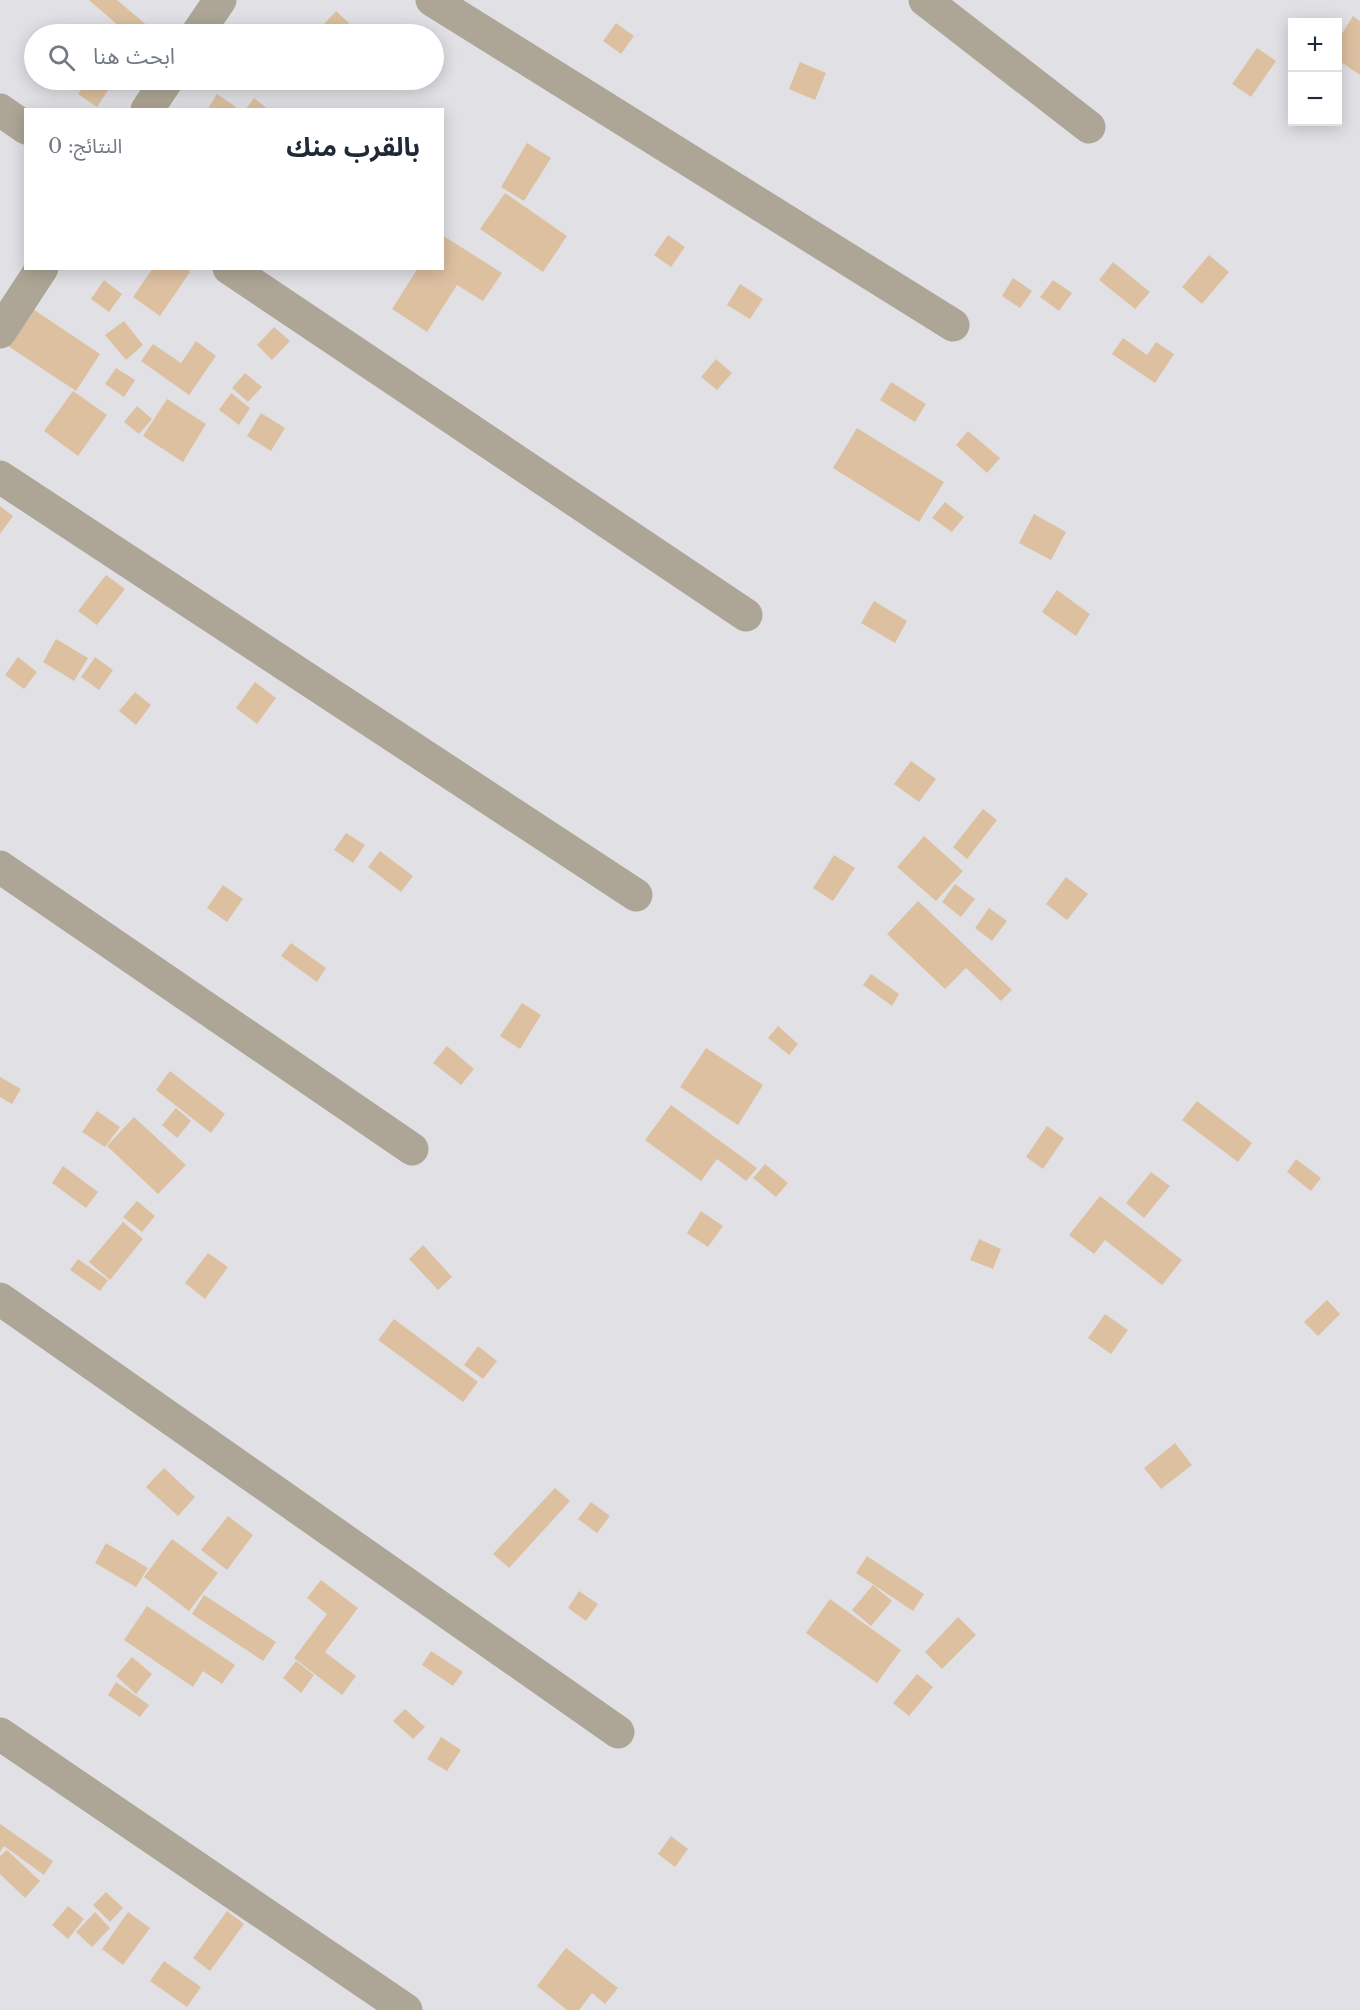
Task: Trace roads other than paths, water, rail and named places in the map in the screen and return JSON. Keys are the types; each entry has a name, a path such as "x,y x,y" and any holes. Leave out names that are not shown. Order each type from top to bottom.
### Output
{"street":[{"path":"204,24 220,0"},
{"path":"432,0 953,325"},
{"path":"925,0 1089,127"},
{"path":"148,108 160,90"},
{"path":"0,110 24,127"},
{"path":"0,332 41,270"},
{"path":"232,270 746,615"},
{"path":"0,477 636,895"},
{"path":"0,867 412,1149"},
{"path":"0,1299 618,1732"},
{"path":"0,1734 406,2010"}]}
